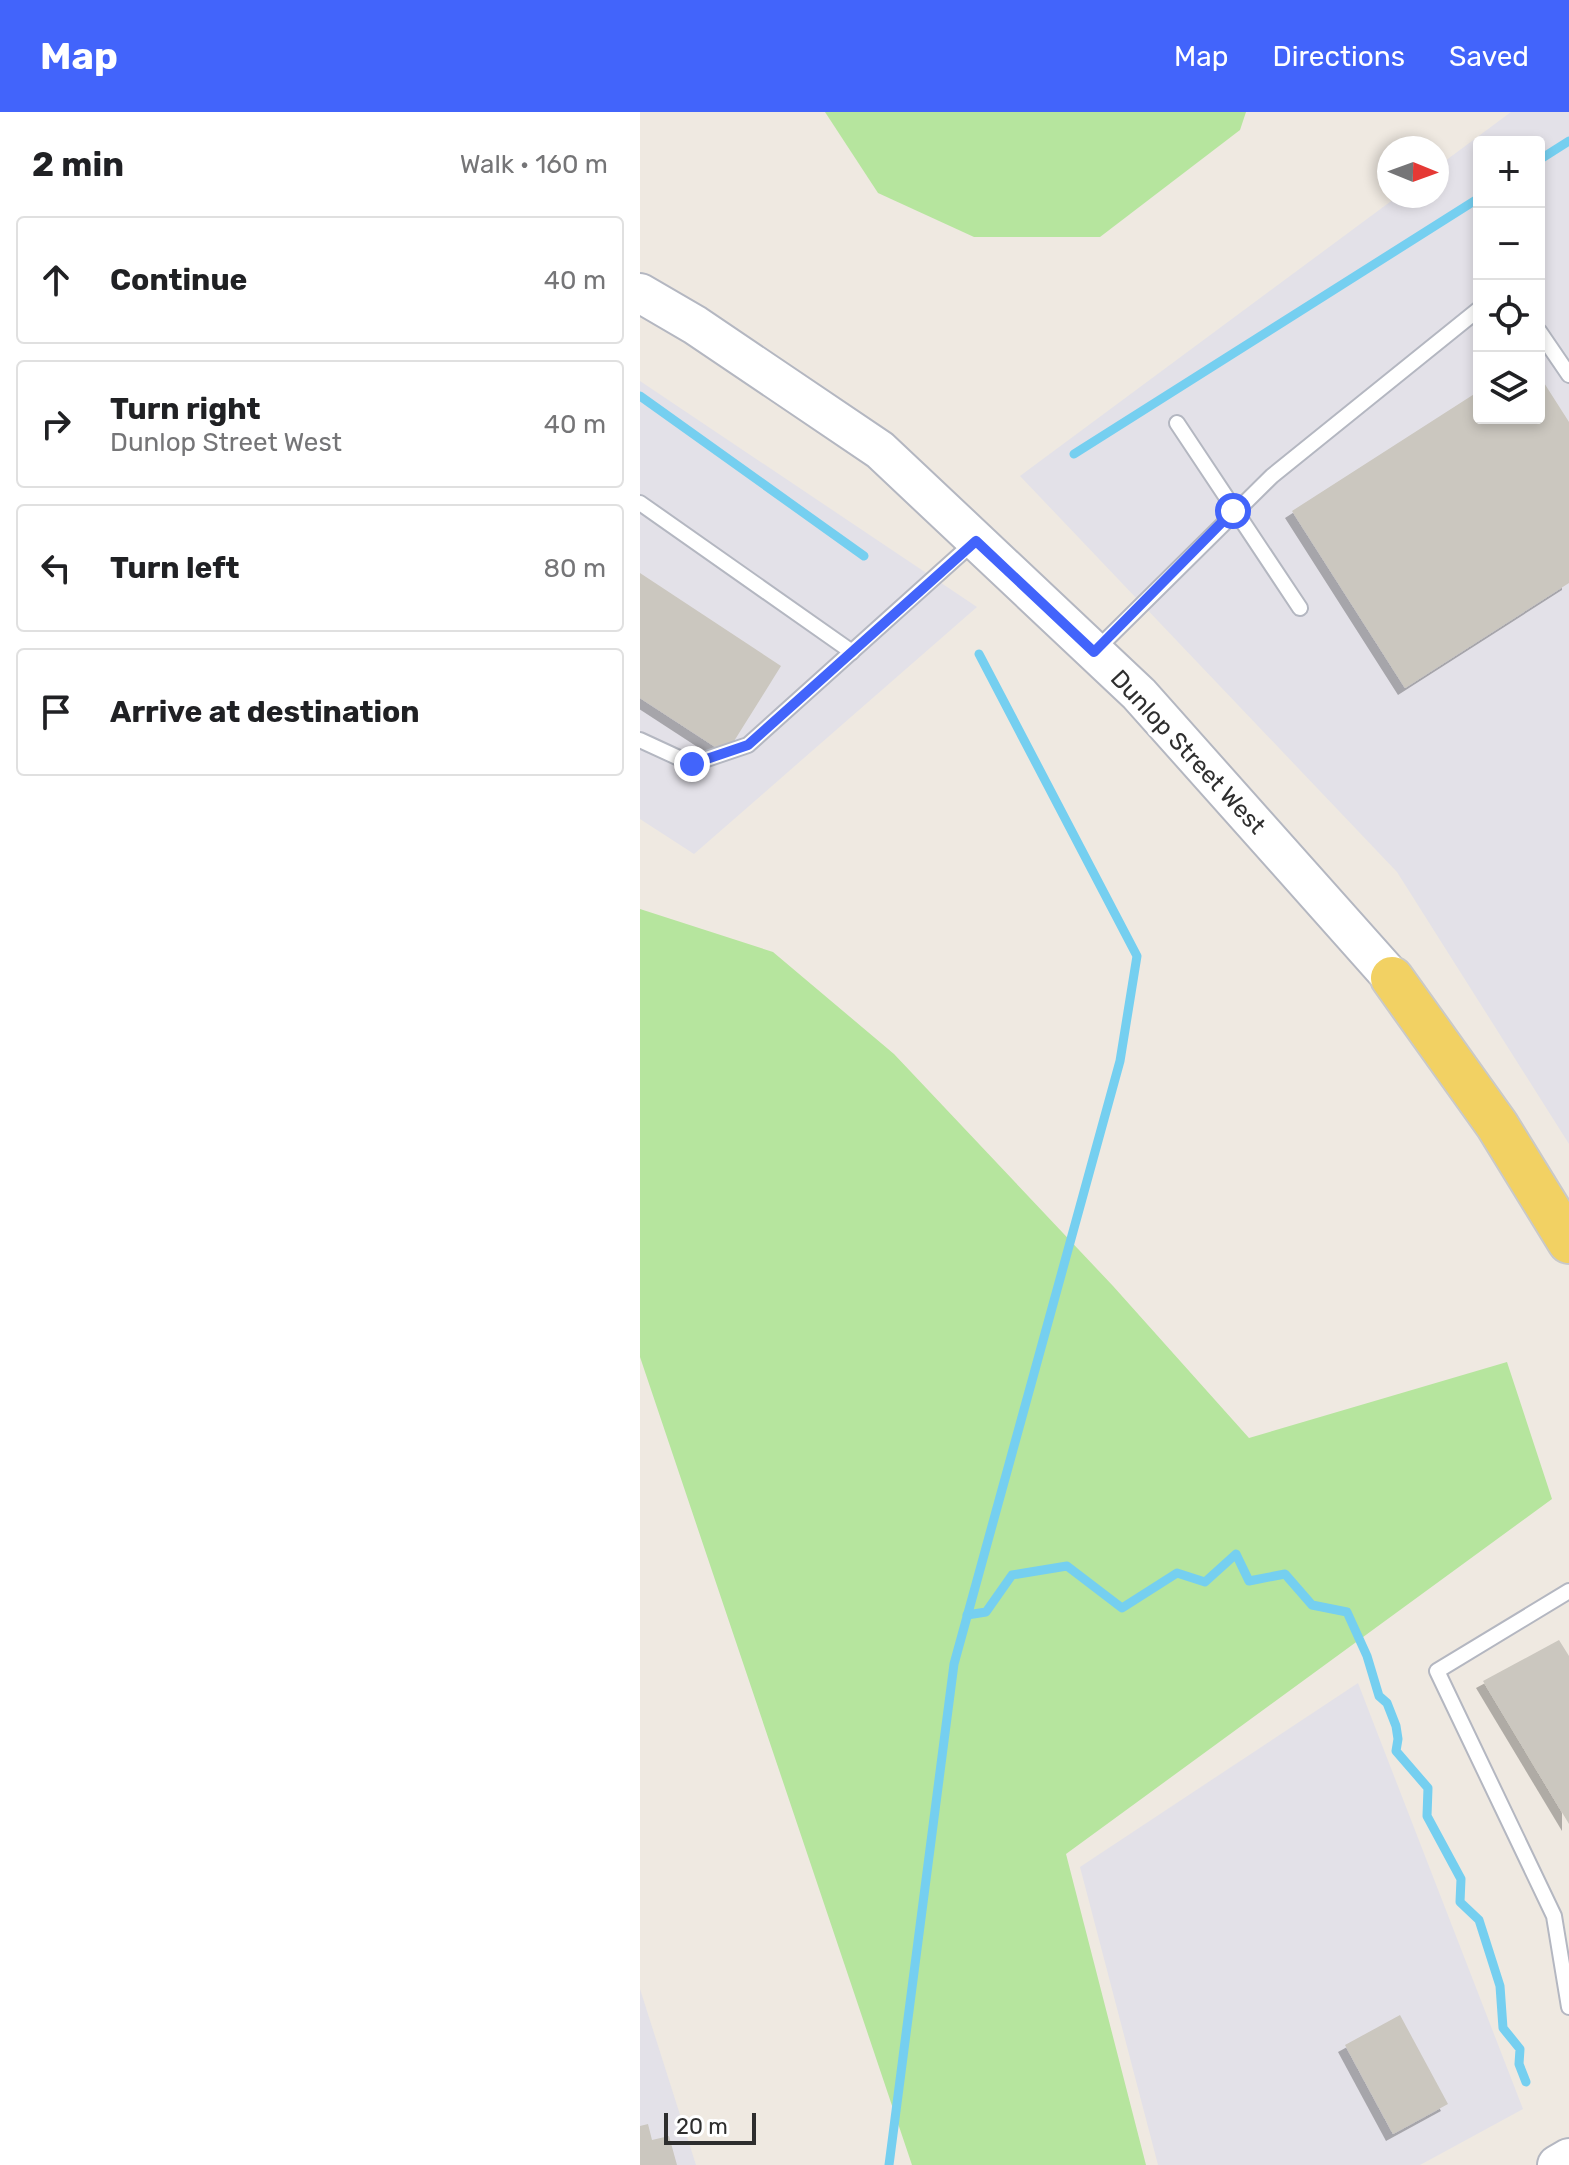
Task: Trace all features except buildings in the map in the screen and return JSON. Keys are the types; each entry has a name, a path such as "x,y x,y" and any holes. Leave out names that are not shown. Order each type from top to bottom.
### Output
{"main road":[{"name":"Dunlop Street West","path":"640,293 695,325 880,450 1139,694 1392,978 1497,1125 1569,1242"},
{"path":"1557,2165 1569,2158"}],"lane":[{"path":"1094,652 1233,511 1473,314"},
{"path":"1545,340 1569,375"},
{"path":"1177,423 1300,608"},
{"path":"640,503 852,652"},
{"path":"640,740 692,764 748,745 976,541"},
{"path":"1569,1591 1437,1671 1554,1916 1569,2007"}],"shaded area":[{"path":"1511,112 1569,112 1569,1144 1397,872 1020,476 1382,208 1449,208 1449,158 1473,140 1473,424 1545,424 1545,136 1479,136"},
{"path":"640,381 977,607 694,854 640,819"},
{"path":"1358,1683 1523,2109 1420,2165 1158,2165 1080,1867"},
{"path":"640,1989 696,2165 640,2165"}],"green space":[{"path":"825,112 1246,112 1240,130 1100,237 974,237 878,193"},
{"path":"640,909 773,952 894,1054 1113,1286 1249,1438 1507,1362 1552,1499 1066,1854 1146,2165 912,2165 640,1357"}],"waterway":[{"path":"1545,156 1569,141"},
{"path":"1074,454 1473,202"},
{"path":"640,396 864,556"},
{"path":"889,2165 954,1664 1120,1061 1137,956 979,654"},
{"path":"967,1615 986,1612 1012,1575 1067,1566 1122,1608 1177,1573 1205,1582 1236,1554 1249,1581 1285,1574 1312,1605 1347,1612 1367,1656 1379,1696 1387,1703 1396,1726 1396,1751 1428,1788 1427,1816 1461,1879 1460,1902 1479,1920 1500,1986 1503,2028 1520,2049 1519,2064 1526,2082"}],"route":[{"path":"692,764 748,745 976,541 1094,652 1233,511"}]}
